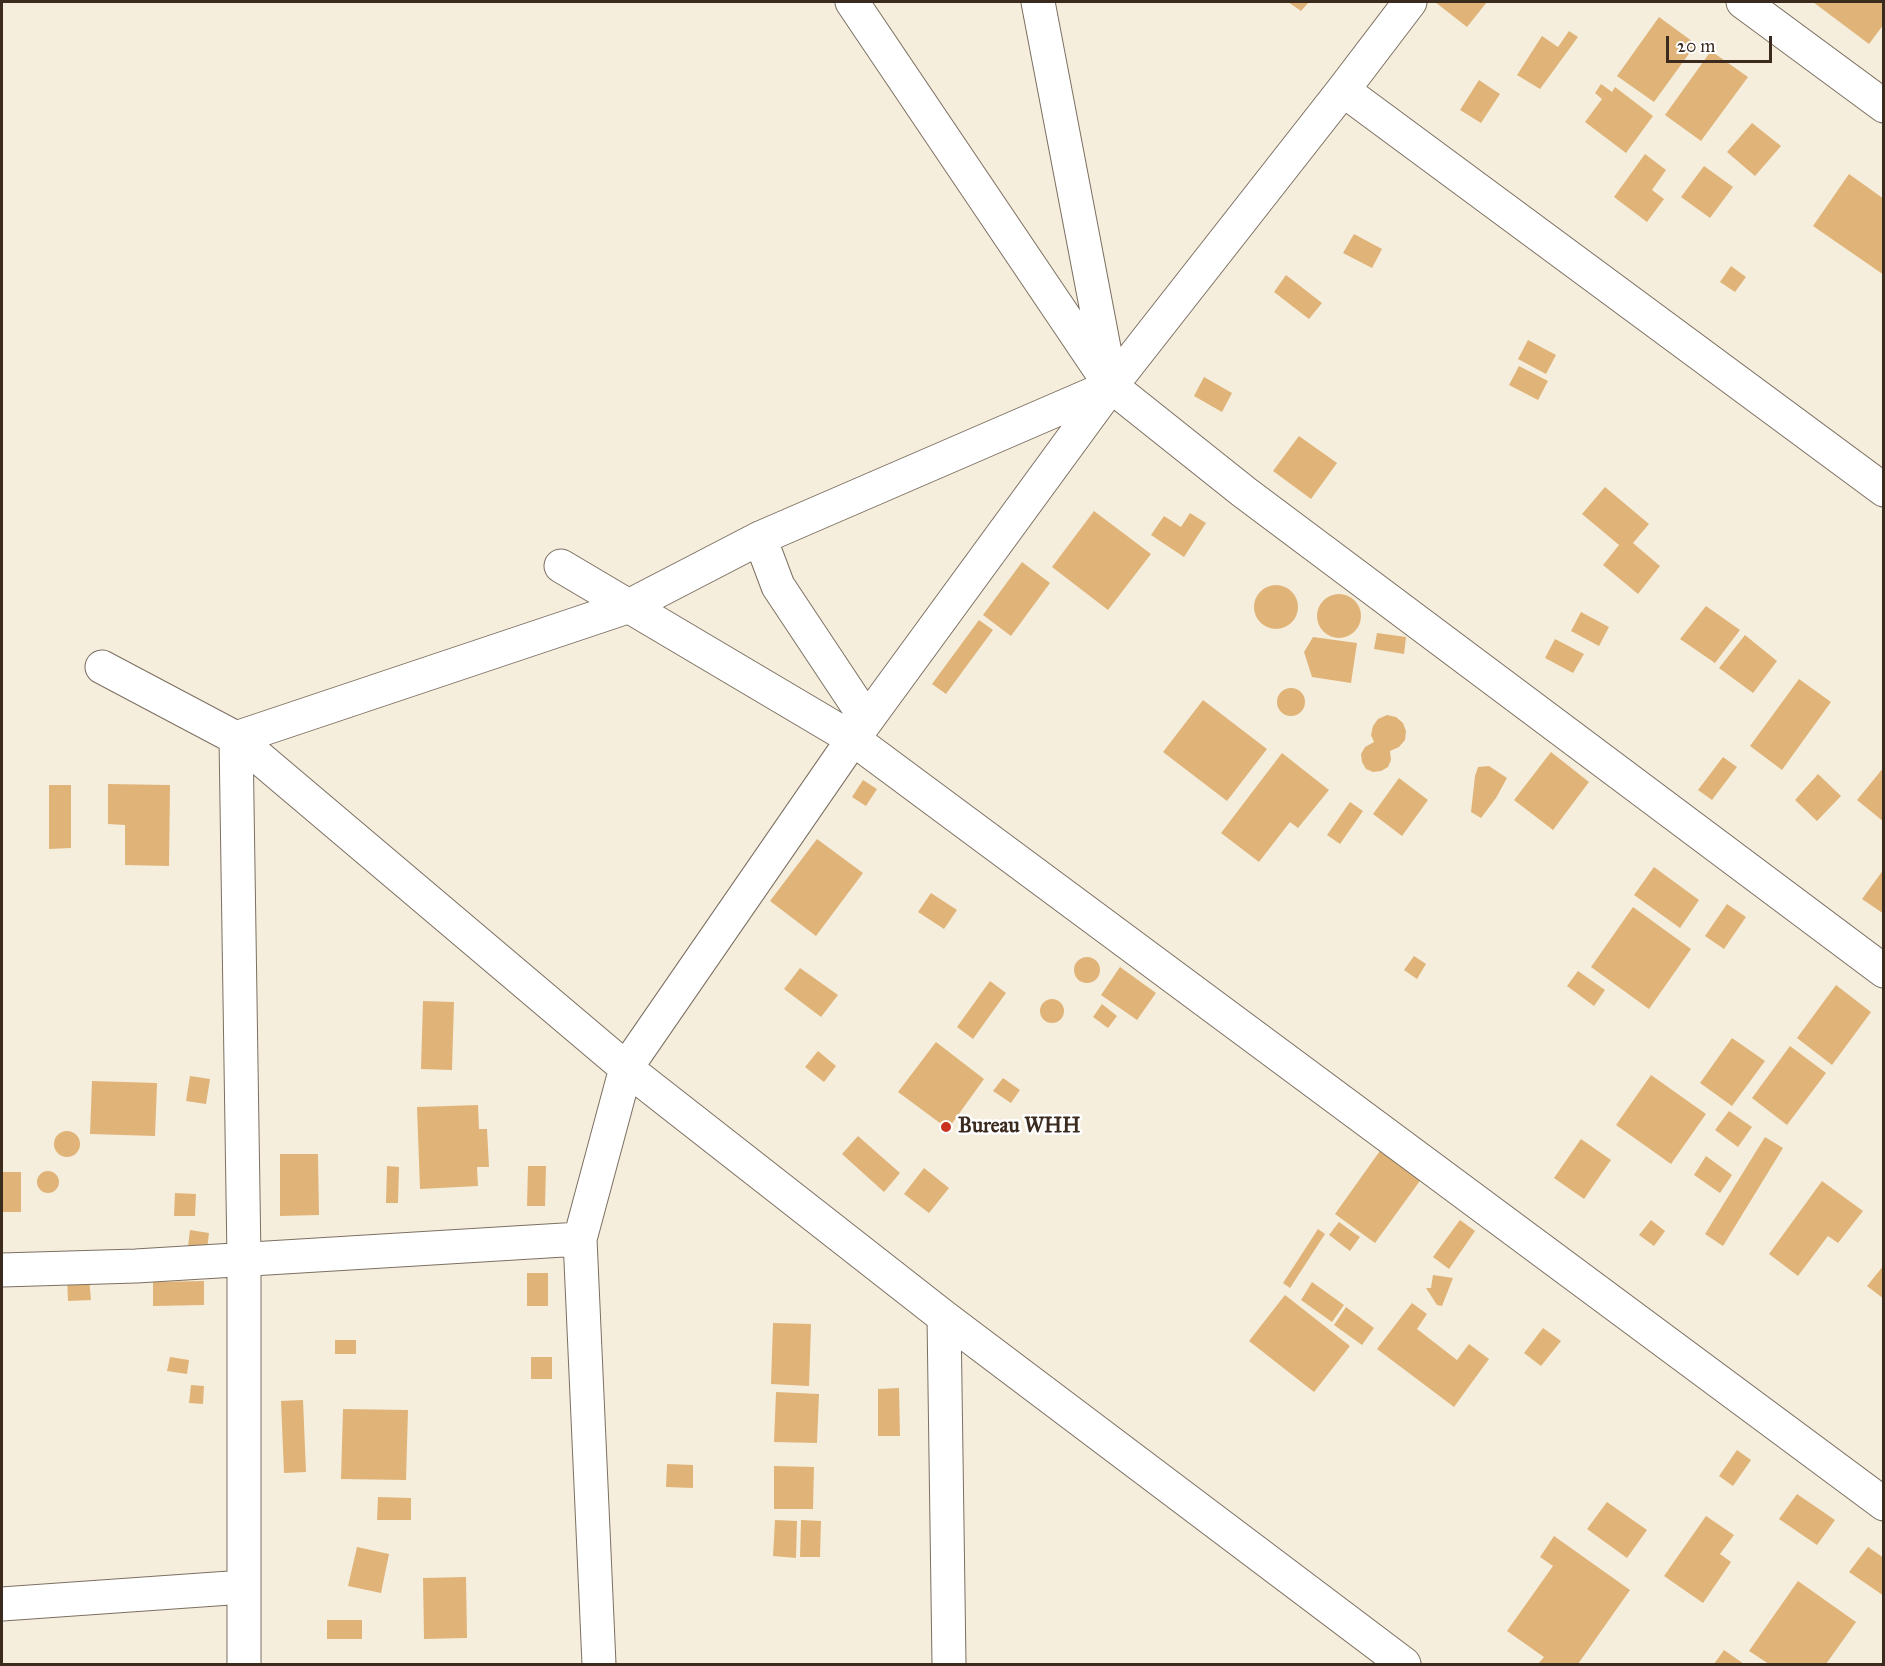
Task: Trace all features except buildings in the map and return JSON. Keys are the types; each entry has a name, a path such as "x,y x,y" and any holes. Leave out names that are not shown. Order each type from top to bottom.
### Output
{"street":[{"path":"852,2 1111,386 1244,492 1884,971"},
{"path":"1038,2 1111,386"},
{"path":"599,1665 580,1239 626,1068 860,729 1111,386 1410,2"},
{"path":"1743,2 1884,106"},
{"path":"1343,90 1884,490"},
{"path":"236,738 627,607 760,538 1111,386"},
{"path":"760,538 778,586 860,729"},
{"path":"561,566 627,607 860,729 1884,1504"},
{"path":"102,667 236,738 626,1068 944,1317 1404,1665"},
{"path":"236,738 244,1259 244,1665"},
{"path":"2,1270 136,1266 580,1239"},
{"path":"944,1317 949,1665"},
{"path":"2,1604 244,1587"}],"place":[{"name":"Bureau WHH","path":"946,1127"}]}
